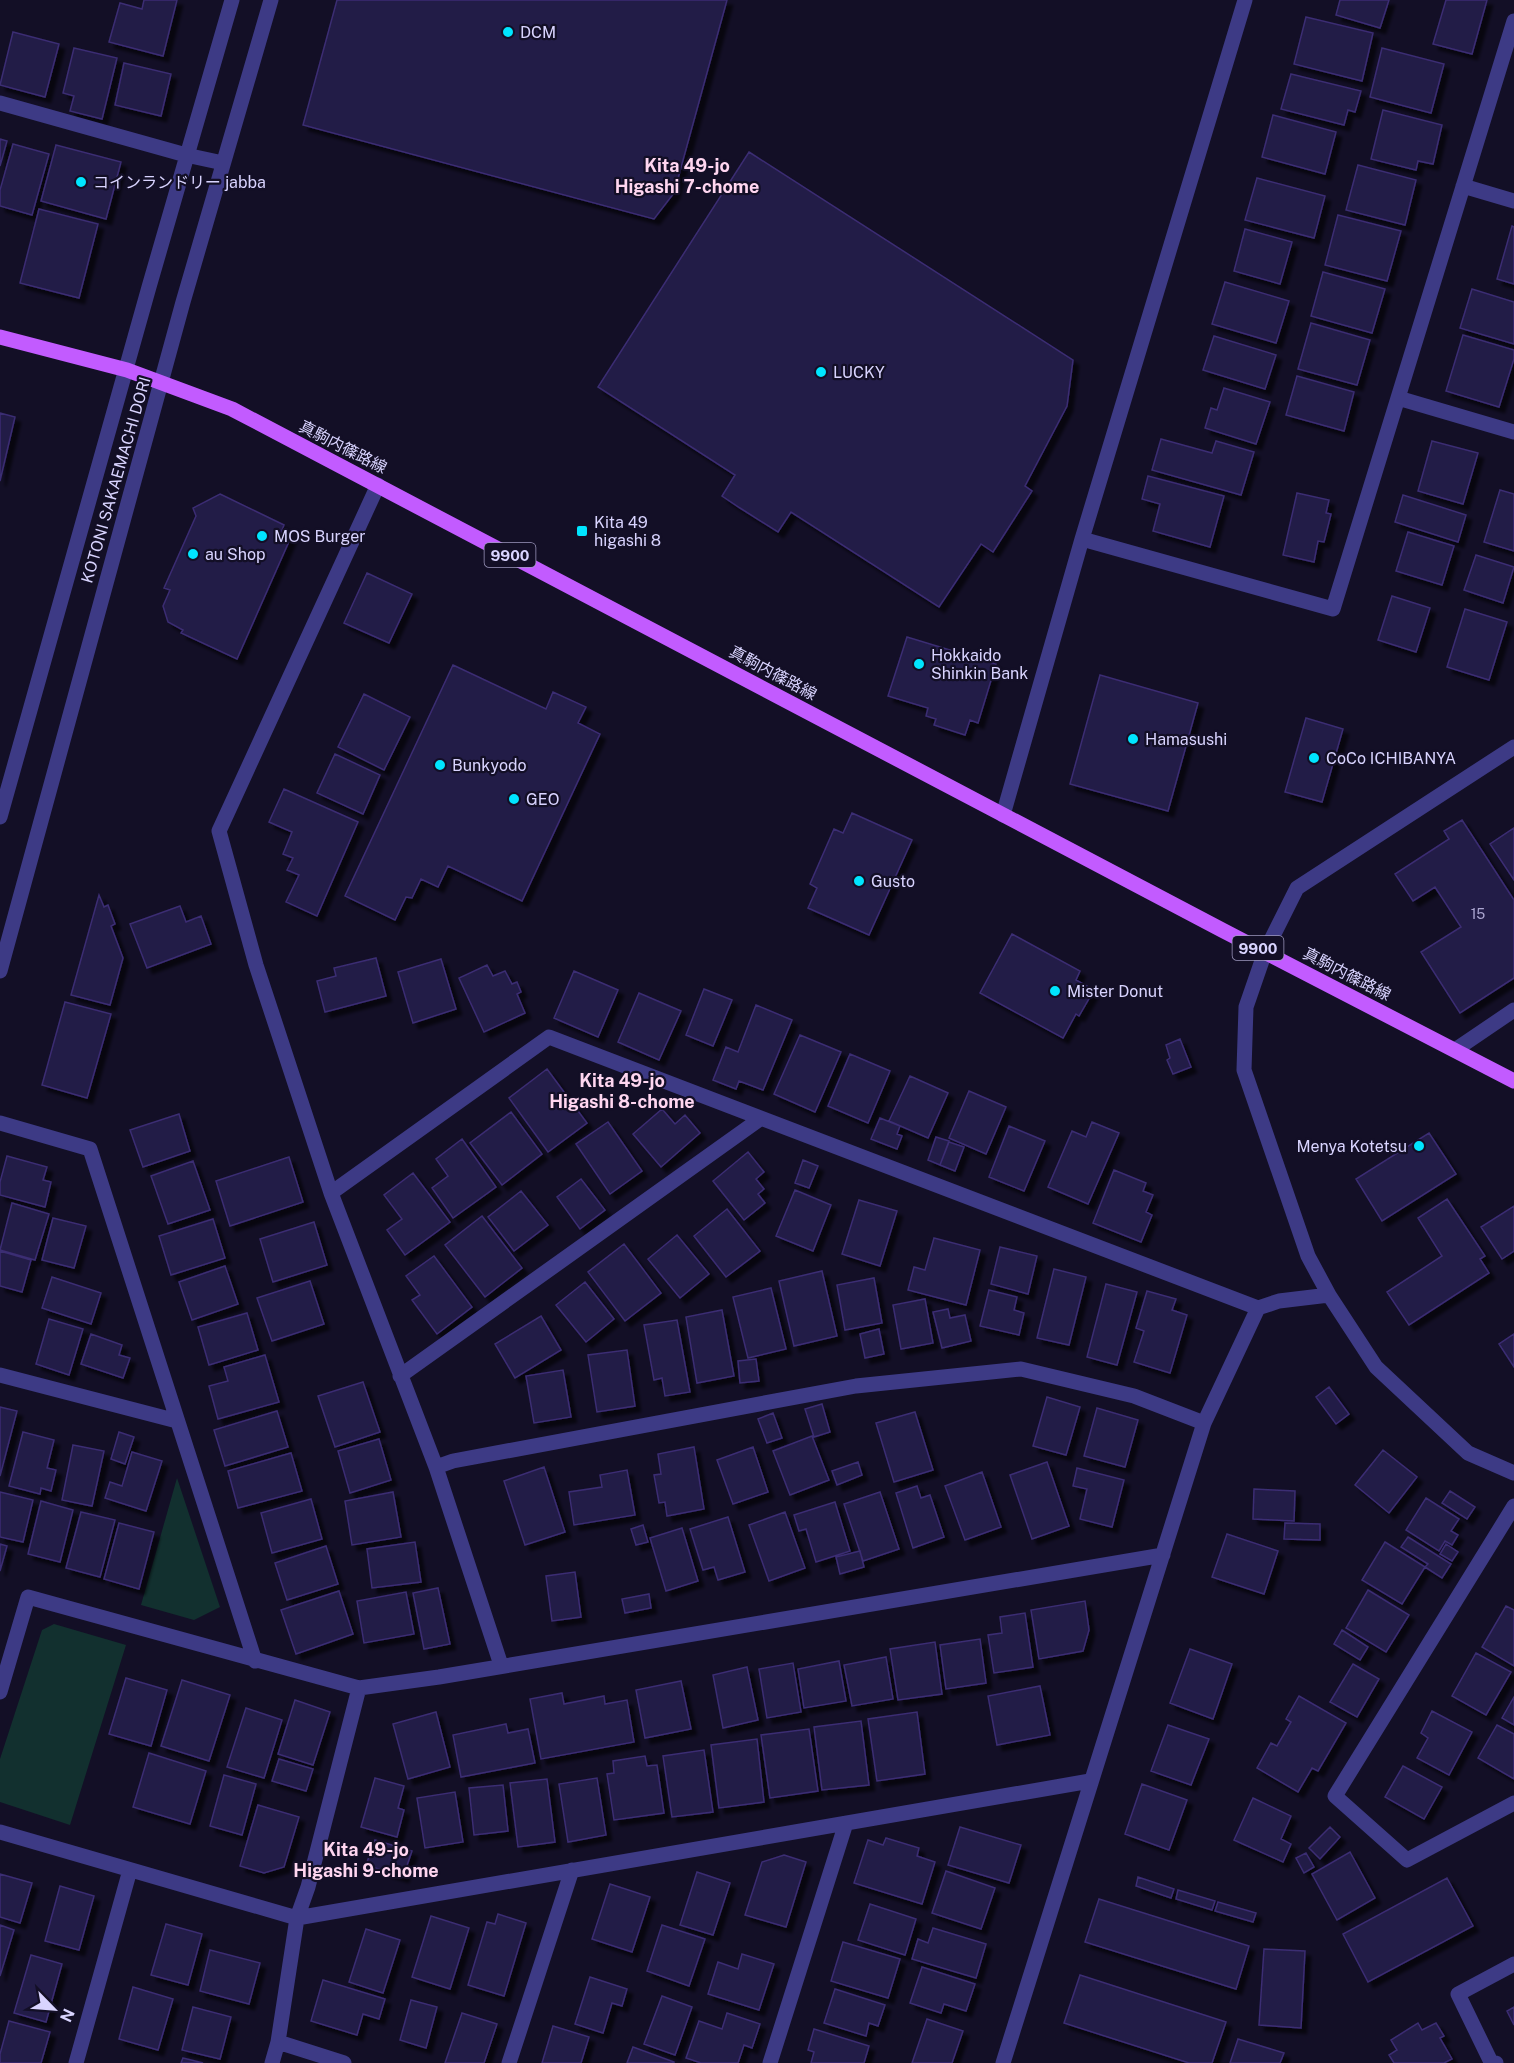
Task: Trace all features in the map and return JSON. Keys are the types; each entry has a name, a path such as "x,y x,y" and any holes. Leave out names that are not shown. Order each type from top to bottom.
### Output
{"main road":[{"name":"真駒内篠路線","path":"0,337 127,370 232,409 1514,1081"}],"street":[{"name":"KOTONI SAKAEMACHI DORI","path":"0,817 186,155 232,0"},
{"name":"KOTONI SAKAEMACHI DORI","path":"0,971 135,473 272,0"},
{"path":"1003,815 1082,539 1245,0"},
{"path":"1082,539 1333,609 1514,21"},
{"path":"0,103 186,155 223,163"},
{"path":"1463,186 1514,201"},
{"path":"1398,398 1514,432"},
{"path":"378,485 219,831 256,965 331,1193 436,1467 501,1665"},
{"path":"1514,747 1297,888 1265,952 1246,1007 1244,1070 1308,1256 1329,1295 1376,1367 1468,1454 1514,1473"},
{"path":"1455,1050 1514,1010"},
{"path":"331,1193 549,1037 1258,1308 1279,1301 1329,1295"},
{"path":"400,1376 760,1119"},
{"path":"0,1123 90,1149 255,1660"},
{"path":"1003,2063 1204,1423 1258,1308"},
{"path":"436,1467 453,1461 856,1386 1021,1369 1134,1396 1204,1423"},
{"path":"0,1375 177,1420"},
{"path":"1514,1506 1335,1796 1407,1860 1514,1803"},
{"path":"0,1692 28,1597 359,1688 1163,1555"},
{"path":"272,2063 278,2042 297,1918 308,1887 359,1688"},
{"path":"0,1832 297,1918 1090,1781"},
{"path":"770,2063 846,1823"},
{"path":"76,2063 130,1870"},
{"path":"509,2063 572,1870"},
{"path":"1496,2063 1491,2061 1458,1994 1514,1964"},
{"path":"278,2042 344,2063"}],"green space":[{"path":"177,1478 220,1607 194,1620 141,1605"},
{"path":"54,1624 126,1645 70,1825 0,1802 0,1759 42,1630"}],"building":[{"path":"144,0 177,0 163,56 109,42 120,3 142,9"},
{"path":"337,0 727,0 674,193 654,219 303,125"},
{"path":"1340,0 1389,0 1380,28 1336,15"},
{"path":"1446,0 1487,0 1472,54 1433,44"},
{"path":"1306,17 1373,33 1362,81 1294,64"},
{"path":"13,32 59,44 45,97 0,85"},
{"path":"74,48 117,58 102,119 70,111 74,96 63,93"},
{"path":"1382,48 1444,64 1431,113 1370,97"},
{"path":"124,63 171,74 161,116 115,105"},
{"path":"1291,74 1361,91 1355,112 1348,110 1344,125 1281,109"},
{"path":"1383,110 1442,125 1433,164 1418,161 1416,170 1371,159"},
{"path":"1273,115 1336,132 1325,174 1262,157"},
{"path":"0,139 7,141 0,166"},
{"path":"13,144 49,154 32,215 0,206 0,190"},
{"name":"コインランドリー jabba","path":"56,145 121,162 106,219 41,201"},
{"path":"749,152 1073,360 1067,406 1025,486 1032,491 993,552 981,544 939,607 791,512 778,532 740,508 722,496 735,475 598,387"},
{"path":"1358,165 1416,180 1405,225 1346,210"},
{"path":"1257,178 1325,196 1314,238 1245,220"},
{"path":"39,209 98,224 79,298 20,283"},
{"path":"1338,215 1401,231 1387,281 1325,265"},
{"path":"1512,226 1514,227 1514,284 1497,279"},
{"path":"1245,229 1292,242 1280,284 1234,271"},
{"path":"1323,272 1385,289 1372,333 1311,316"},
{"path":"1225,282 1289,301 1276,343 1212,324"},
{"path":"1472,289 1514,302 1514,344 1460,328"},
{"path":"1311,323 1370,340 1357,385 1298,369"},
{"path":"1463,335 1514,350 1514,359 1499,407 1446,391"},
{"path":"1214,336 1276,355 1265,389 1203,370"},
{"path":"1297,376 1354,392 1344,431 1286,415"},
{"path":"1224,388 1270,402 1256,444 1205,428 1211,408 1217,410"},
{"path":"0,413 15,417 0,481"},
{"path":"1161,439 1212,453 1216,441 1254,452 1241,495 1152,470"},
{"path":"1432,441 1478,453 1463,504 1418,491"},
{"path":"1148,476 1224,496 1210,547 1153,531 1160,504 1142,499"},
{"path":"1500,490 1514,494 1514,551 1484,542"},
{"path":"1297,493 1329,500 1326,513 1331,514 1324,542 1318,541 1314,562 1283,555"},
{"path":"220,494 284,525 281,533 291,537 237,659 181,633 183,630 168,622 163,606 170,590 164,588 196,516 193,508"},
{"path":"1403,495 1466,515 1458,542 1395,522"},
{"path":"1408,532 1454,546 1442,585 1396,571"},
{"path":"1476,555 1514,567 1503,603 1464,590"},
{"path":"367,573 412,594 389,643 344,623"},
{"path":"1392,596 1430,608 1416,652 1378,640"},
{"path":"1465,609 1507,622 1489,680 1447,667"},
{"path":"907,637 996,664 978,723 970,720 965,735 934,725 936,719 926,716 928,708 888,696"},
{"path":"453,665 546,709 553,692 586,707 578,723 600,734 522,901 448,866 438,887 421,879 412,898 406,897 395,920 345,896"},
{"path":"1100,675 1198,703 1168,811 1070,784"},
{"path":"364,694 410,717 384,770 338,747"},
{"path":"1306,718 1343,729 1322,802 1285,792"},
{"path":"335,754 380,775 363,814 317,793"},
{"path":"284,789 358,822 317,916 286,902 299,875 287,870 293,858 283,854 292,832 269,822"},
{"path":"852,813 912,840 869,935 808,908 817,888 810,884 834,829 843,833"},
{"path":"1462,820 1514,900 1514,978 1460,1013 1421,952 1461,927 1435,887 1413,901 1395,874 1449,839 1444,831"},
{"path":"1514,828 1514,880 1490,844"},
{"path":"99,895 104,907 108,905 115,924 111,926 123,958 110,1005 71,995"},
{"path":"180,906 186,922 201,916 211,944 147,968 130,924"},
{"path":"1012,934 1080,971 1076,980 1094,990 1079,1016 1076,1014 1063,1038 980,993"},
{"path":"376,958 386,996 325,1012 317,981 336,976 334,968"},
{"path":"441,959 456,1009 413,1023 398,972"},
{"path":"487,965 493,976 505,971 512,984 517,982 521,992 517,994 525,1013 484,1032 459,978"},
{"path":"574,971 618,990 598,1037 554,1018"},
{"path":"704,989 732,1000 713,1046 686,1035"},
{"path":"639,993 681,1011 659,1060 618,1042"},
{"path":"65,1002 111,1014 87,1098 42,1085"},
{"path":"756,1005 792,1020 763,1090 739,1081 736,1089 713,1080 726,1047 738,1052"},
{"path":"800,1035 841,1052 815,1112 774,1094"},
{"path":"1180,1039 1191,1067 1173,1074 1167,1060 1170,1058 1166,1045"},
{"path":"850,1054 890,1071 868,1123 828,1106"},
{"path":"547,1069 587,1123 548,1152 509,1098"},
{"path":"910,1076 948,1093 928,1138 889,1121"},
{"path":"969,1091 1006,1107 986,1154 949,1138"},
{"path":"662,1109 675,1124 685,1115 700,1133 661,1167 633,1134"},
{"path":"511,1112 542,1154 502,1185 470,1143"},
{"path":"179,1114 190,1151 143,1167 130,1130"},
{"path":"880,1118 900,1126 897,1134 902,1136 897,1149 871,1139"},
{"path":"608,1122 642,1171 610,1194 576,1144"},
{"path":"1092,1122 1119,1133 1088,1204 1048,1187 1072,1131 1086,1137"},
{"path":"1009,1126 1045,1141 1024,1191 989,1177"},
{"path":"1429,1133 1456,1174 1382,1221 1356,1179"},
{"path":"936,1137 949,1141 940,1165 928,1160"},
{"path":"462,1139 496,1187 453,1218 432,1188 448,1176 436,1159"},
{"path":"949,1142 964,1147 955,1171 940,1165"},
{"path":"748,1152 764,1172 756,1179 764,1189 758,1194 765,1203 744,1220 713,1181"},
{"path":"7,1156 47,1167 43,1180 51,1182 45,1207 0,1195 0,1182"},
{"path":"289,1157 303,1202 230,1226 216,1181"},
{"path":"803,1160 818,1166 809,1188 795,1183"},
{"path":"193,1161 210,1210 168,1224 151,1176"},
{"path":"1114,1170 1146,1183 1143,1191 1153,1195 1146,1212 1152,1215 1141,1242 1093,1223"},
{"path":"413,1173 450,1222 405,1255 387,1230 402,1219 384,1195"},
{"path":"581,1179 605,1210 580,1229 557,1197"},
{"path":"795,1190 831,1205 813,1251 776,1236"},
{"path":"521,1191 548,1225 514,1251 488,1217"},
{"path":"1447,1199 1485,1256 1480,1259 1489,1273 1409,1325 1387,1292 1442,1256 1418,1218"},
{"path":"859,1200 897,1211 880,1266 842,1254"},
{"path":"12,1203 49,1214 35,1260 0,1250"},
{"path":"1514,1206 1514,1251 1502,1259 1481,1227"},
{"path":"727,1209 760,1251 726,1277 694,1236"},
{"path":"482,1216 522,1268 485,1297 445,1245"},
{"path":"53,1218 86,1226 74,1268 42,1260"},
{"path":"213,1219 225,1258 171,1275 159,1236"},
{"path":"314,1222 327,1265 273,1282 260,1239"},
{"path":"677,1235 709,1274 680,1298 648,1259"},
{"path":"934,1238 980,1250 966,1305 908,1290 914,1267 925,1270"},
{"path":"624,1244 661,1293 625,1321 588,1272"},
{"path":"1000,1247 1037,1256 1028,1294 991,1284"},
{"path":"0,1251 31,1260 22,1292 0,1286"},
{"path":"434,1256 472,1307 437,1334 412,1300 420,1295 406,1276"},
{"path":"225,1266 238,1304 192,1320 179,1282"},
{"path":"1054,1269 1086,1277 1069,1345 1037,1338"},
{"path":"822,1271 837,1336 794,1346 779,1281"},
{"path":"52,1277 101,1293 91,1324 42,1308"},
{"path":"874,1278 882,1323 845,1330 837,1285"},
{"path":"310,1281 324,1324 272,1341 257,1298"},
{"path":"585,1282 614,1319 586,1342 556,1305"},
{"path":"1106,1284 1137,1292 1117,1365 1087,1357"},
{"path":"771,1288 786,1349 748,1358 733,1297"},
{"path":"989,1290 1017,1297 1014,1310 1024,1313 1019,1335 980,1326"},
{"path":"1147,1291 1176,1299 1172,1310 1187,1315 1170,1373 1134,1362 1144,1331 1136,1328"},
{"path":"925,1299 933,1343 901,1349 893,1305"},
{"path":"948,1309 950,1318 965,1315 971,1341 942,1348 933,1312"},
{"path":"722,1310 734,1376 697,1383 686,1317"},
{"path":"247,1313 258,1350 209,1365 198,1327"},
{"path":"541,1316 561,1350 515,1378 495,1344"},
{"path":"49,1319 83,1329 69,1375 36,1364"},
{"path":"677,1320 690,1392 665,1396 662,1378 654,1380 644,1325"},
{"path":"879,1329 884,1354 865,1358 860,1334"},
{"path":"91,1334 122,1345 119,1355 130,1358 123,1378 81,1364"},
{"path":"1514,1334 1514,1367 1499,1344"},
{"path":"627,1350 635,1406 597,1412 588,1355"},
{"path":"265,1355 279,1402 218,1419 209,1386 228,1381 224,1367"},
{"path":"756,1359 759,1381 740,1383 738,1361"},
{"path":"563,1370 571,1417 534,1423 526,1376"},
{"path":"363,1382 380,1432 335,1447 318,1396"},
{"path":"1329,1387 1349,1414 1336,1424 1316,1397"},
{"path":"1047,1397 1080,1407 1066,1455 1033,1446"},
{"path":"822,1404 830,1432 814,1437 805,1409"},
{"path":"0,1407 17,1411 0,1476"},
{"path":"1097,1408 1138,1420 1125,1467 1084,1456"},
{"path":"277,1411 288,1447 225,1466 214,1430"},
{"path":"915,1412 933,1470 894,1482 876,1423"},
{"path":"773,1413 782,1438 767,1443 758,1419"},
{"path":"23,1432 54,1440 47,1468 56,1470 51,1491 41,1488 40,1494 9,1486"},
{"path":"119,1432 134,1437 125,1464 111,1459"},
{"path":"812,1436 829,1480 790,1495 773,1451"},
{"path":"379,1439 391,1480 350,1493 338,1451"},
{"path":"73,1445 104,1451 92,1506 62,1500"},
{"path":"694,1447 704,1509 667,1516 665,1502 659,1503 654,1475 661,1474 658,1454"},
{"path":"753,1447 768,1492 733,1504 717,1460"},
{"path":"1383,1450 1417,1477 1389,1513 1355,1485"},
{"path":"132,1452 162,1461 146,1511 105,1498 110,1482 122,1486"},
{"path":"291,1453 302,1491 238,1508 228,1471"},
{"path":"858,1462 862,1475 837,1485 832,1471"},
{"path":"1047,1462 1069,1526 1032,1539 1010,1475"},
{"path":"544,1467 565,1532 525,1545 504,1481"},
{"path":"1077,1468 1124,1480 1112,1527 1080,1519 1087,1489 1073,1486"},
{"path":"627,1470 635,1515 574,1525 569,1492 602,1487 600,1475"},
{"path":"982,1472 1001,1527 965,1540 945,1486"},
{"path":"917,1486 921,1498 930,1495 944,1537 913,1548 896,1493"},
{"path":"1254,1489 1295,1491 1294,1521 1253,1519"},
{"path":"1450,1491 1475,1507 1467,1519 1442,1503"},
{"path":"0,1492 33,1500 23,1542 0,1537"},
{"path":"393,1492 401,1537 352,1545 345,1501"},
{"path":"880,1492 899,1549 863,1561 844,1504"},
{"path":"1426,1498 1459,1519 1451,1531 1458,1535 1452,1545 1445,1541 1439,1551 1406,1530"},
{"path":"311,1499 322,1539 272,1553 261,1513"},
{"path":"41,1501 73,1510 60,1562 28,1554"},
{"path":"835,1502 850,1551 816,1562 806,1529 799,1531 794,1515"},
{"path":"81,1512 115,1520 100,1577 66,1568"},
{"path":"785,1512 805,1568 769,1581 749,1525"},
{"path":"728,1517 745,1572 718,1580 714,1567 703,1570 690,1529"},
{"path":"119,1523 154,1532 139,1589 104,1579"},
{"path":"1285,1523 1320,1524 1320,1540 1284,1539"},
{"path":"643,1525 648,1542 636,1545 631,1529"},
{"path":"682,1528 698,1581 666,1591 650,1538"},
{"path":"1227,1534 1278,1551 1264,1594 1212,1577"},
{"path":"1408,1537 1451,1564 1442,1578 1425,1567 1428,1564 1401,1547"},
{"path":"415,1542 421,1582 372,1588 367,1549"},
{"path":"1385,1542 1425,1567 1402,1604 1362,1580"},
{"path":"0,1544 7,1546 0,1571"},
{"path":"1446,1544 1458,1552 1452,1561 1440,1554"},
{"path":"326,1546 338,1584 287,1600 275,1563"},
{"path":"860,1551 864,1567 840,1574 836,1557"},
{"path":"575,1572 581,1617 552,1621 546,1576"},
{"path":"438,1588 450,1644 424,1649 413,1593"},
{"path":"1368,1590 1409,1615 1386,1652 1346,1628"},
{"path":"339,1591 353,1634 296,1654 281,1610"},
{"path":"406,1592 414,1634 364,1643 357,1601"},
{"path":"649,1594 651,1608 625,1613 622,1599"},
{"path":"1085,1601 1089,1630 1083,1651 1039,1659 1031,1610"},
{"path":"1506,1606 1514,1610 1514,1666 1482,1647"},
{"path":"1025,1613 1033,1667 994,1673 988,1635 1002,1633 1000,1617"},
{"path":"1342,1630 1368,1647 1360,1660 1334,1644"},
{"path":"980,1639 986,1683 946,1689 940,1645"},
{"path":"935,1642 942,1694 898,1700 890,1649"},
{"path":"1190,1649 1232,1664 1213,1719 1170,1703"},
{"path":"1476,1653 1511,1672 1486,1715 1452,1696"},
{"path":"886,1657 893,1699 852,1706 844,1665"},
{"path":"839,1661 846,1701 804,1708 798,1669"},
{"path":"793,1663 801,1712 767,1718 759,1669"},
{"path":"1353,1664 1379,1679 1357,1717 1330,1702"},
{"path":"747,1667 758,1720 723,1728 713,1675"},
{"path":"126,1678 167,1690 151,1746 109,1734"},
{"path":"182,1680 230,1695 209,1761 161,1746"},
{"path":"681,1681 691,1729 645,1738 636,1690"},
{"path":"1040,1686 1050,1735 997,1745 988,1696"},
{"path":"562,1693 564,1704 604,1696 605,1704 627,1700 634,1742 541,1759 530,1699"},
{"path":"1299,1696 1346,1723 1318,1771 1312,1768 1298,1792 1257,1768 1271,1743 1277,1746 1291,1722 1286,1719"},
{"path":"1514,1697 1514,1725 1502,1718"},
{"path":"295,1700 330,1712 313,1765 278,1754"},
{"path":"246,1708 282,1720 264,1778 227,1767"},
{"path":"1432,1711 1472,1732 1449,1775 1417,1758 1428,1738 1421,1733"},
{"path":"436,1712 450,1767 408,1779 393,1724"},
{"path":"917,1712 925,1774 877,1781 868,1719"},
{"path":"861,1721 869,1785 822,1790 814,1727"},
{"path":"506,1724 508,1733 528,1729 535,1763 461,1777 453,1735"},
{"path":"1168,1725 1209,1739 1191,1785 1151,1771"},
{"path":"1497,1725 1514,1734 1514,1779 1478,1758"},
{"path":"809,1729 818,1791 770,1798 761,1735"},
{"path":"757,1739 764,1802 719,1808 711,1745"},
{"path":"704,1750 713,1812 672,1817 663,1756"},
{"path":"149,1753 206,1771 190,1824 133,1807"},
{"path":"645,1756 647,1766 657,1765 664,1813 614,1820 607,1774 614,1773 613,1761"},
{"path":"279,1759 313,1769 306,1791 272,1781"},
{"path":"1403,1766 1442,1787 1424,1819 1385,1797"},
{"path":"224,1775 256,1784 242,1835 210,1826"},
{"path":"375,1778 404,1786 398,1808 404,1810 397,1837 361,1827"},
{"path":"597,1778 606,1835 568,1842 559,1784"},
{"path":"547,1779 555,1842 518,1847 510,1783"},
{"path":"1142,1784 1187,1800 1169,1850 1125,1834"},
{"path":"503,1785 508,1831 474,1835 469,1788"},
{"path":"455,1792 463,1842 425,1848 417,1798"},
{"path":"1253,1798 1291,1816 1281,1839 1291,1844 1283,1862 1234,1840"},
{"path":"258,1805 299,1817 284,1867 264,1873 240,1866"},
{"path":"960,1827 1021,1845 1009,1883 948,1865"},
{"path":"1330,1827 1340,1837 1320,1859 1309,1848"},
{"path":"886,1838 919,1848 917,1856 935,1862 922,1904 854,1883 868,1840 883,1845"},
{"path":"375,1840 412,1851 403,1877 366,1865"},
{"path":"1350,1852 1375,1898 1337,1920 1312,1874"},
{"path":"1306,1853 1314,1867 1304,1873 1296,1858"},
{"path":"784,1855 806,1862 786,1927 745,1915 762,1862"},
{"path":"946,1871 995,1888 981,1929 932,1913"},
{"path":"697,1872 730,1883 713,1935 680,1925"},
{"path":"0,1874 32,1883 20,1923 0,1917"},
{"path":"1138,1877 1174,1889 1171,1898 1136,1886"},
{"path":"1447,1878 1473,1926 1368,1982 1343,1934"},
{"path":"610,1884 650,1897 632,1952 592,1939"},
{"path":"60,1886 94,1896 79,1950 45,1941"},
{"path":"1178,1890 1215,1901 1212,1910 1176,1899"},
{"path":"1099,1899 1249,1946 1236,1989 1085,1942"},
{"path":"1218,1902 1256,1913 1253,1922 1215,1911"},
{"path":"870,1904 916,1919 905,1955 858,1940"},
{"path":"498,1914 526,1923 504,1996 468,1985 487,1922 495,1924"},
{"path":"431,1916 469,1928 450,1989 412,1977"},
{"path":"166,1924 202,1934 188,1985 151,1975"},
{"path":"0,1925 14,1930 0,1976"},
{"path":"662,1925 705,1939 689,1986 647,1971"},
{"path":"933,1928 986,1944 976,1978 912,1959 918,1939 928,1943"},
{"path":"366,1929 400,1940 383,1993 349,1982"},
{"path":"843,1942 900,1959 888,1998 831,1981"},
{"path":"1264,1949 1305,1951 1301,2028 1259,2025"},
{"path":"210,1950 260,1963 249,2004 200,1991"},
{"path":"742,1954 774,1964 759,2010 708,1994 718,1962 738,1969"},
{"path":"31,1955 62,1964 46,2022 14,2013"},
{"path":"922,1967 975,1984 966,2011 944,2004 941,2013 910,2003"},
{"path":"1080,1975 1226,2022 1212,2063 1189,2063 1064,2023"},
{"path":"590,1977 627,1989 622,2006 612,2003 603,2033 575,2024"},
{"path":"323,1980 385,1999 379,2019 363,2014 357,2035 311,2021"},
{"path":"133,1987 173,1999 158,2050 119,2039"},
{"path":"835,1989 885,2005 878,2026 869,2023 866,2036 824,2023"},
{"path":"662,1996 692,2007 675,2055 644,2044"},
{"path":"411,2000 437,2007 426,2048 400,2040"},
{"path":"193,2007 231,2017 220,2059 182,2050"},
{"path":"1514,2007 1514,2025 1507,2011"},
{"path":"462,2013 497,2024 484,2063 445,2063"},
{"path":"727,2013 760,2024 752,2048 744,2045 738,2063 701,2063 686,2058 699,2021 722,2029"},
{"path":"927,2019 963,2031 952,2063 912,2063"},
{"path":"9,2021 50,2032 41,2063 0,2063 0,2054"},
{"path":"1418,2023 1422,2030 1436,2023 1444,2036 1440,2038 1452,2059 1444,2063 1394,2063 1389,2055 1397,2050 1391,2040"},
{"path":"553,2026 589,2037 581,2063 542,2063"},
{"path":"814,2029 869,2046 864,2063 811,2063 814,2052 808,2050"},
{"path":"1238,2039 1284,2053 1280,2063 1230,2063"},
{"path":"633,2047 674,2062 674,2063 627,2063"},
{"path":"183,2058 203,2063 181,2063"}],"place":[{"name":"DCM","path":"508,32"},
{"name":"コインランドリー jabba","path":"81,182"},
{"name":"LUCKY","path":"821,372"},
{"name":"Kita 49 higashi 8","path":"582,531"},
{"name":"MOS Burger","path":"262,536"},
{"name":"au Shop","path":"193,554"},
{"name":"Hokkaido Shinkin Bank","path":"919,664"},
{"name":"Hamasushi","path":"1133,739"},
{"name":"CoCo ICHIBANYA","path":"1314,758"},
{"name":"Bunkyodo","path":"440,765"},
{"name":"GEO","path":"514,799"},
{"name":"Gusto","path":"859,881"},
{"name":"Mister Donut","path":"1055,991"},
{"name":"Menya Kotetsu","path":"1419,1146"}],"district":[{"name":"Kita 49-jo Higashi 7-chome","path":"687,175"},
{"name":"Kita 49-jo Higashi 8-chome","path":"622,1090"},
{"name":"Kita 49-jo Higashi 9-chome","path":"366,1859"}]}
